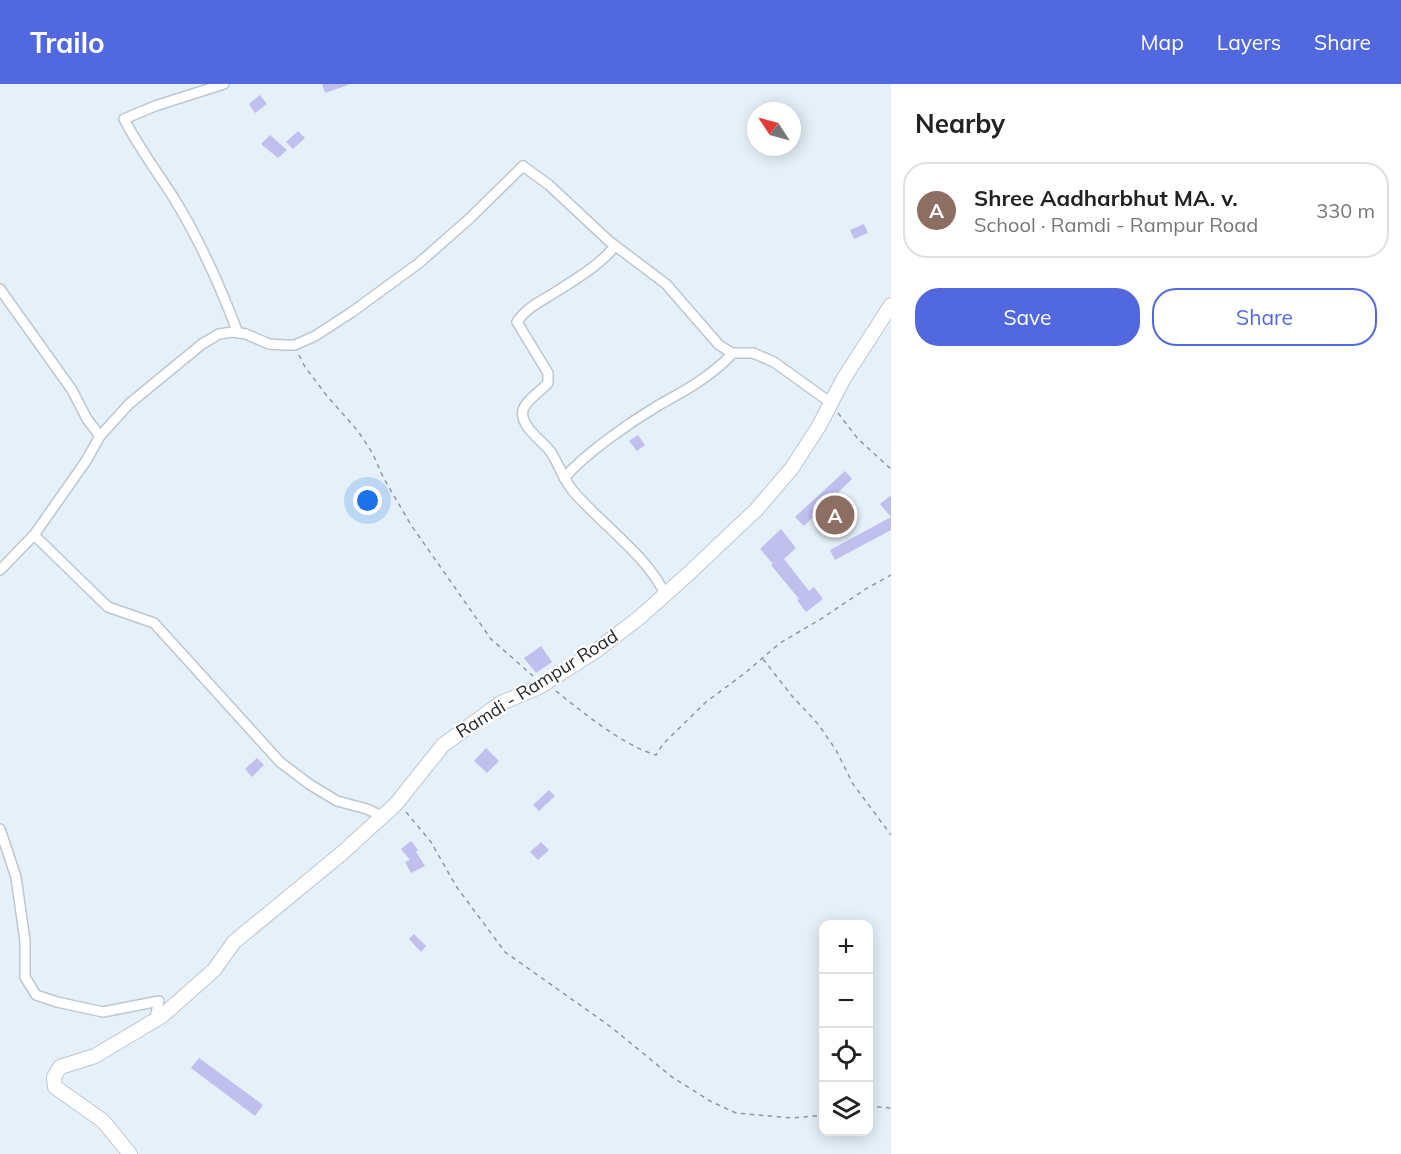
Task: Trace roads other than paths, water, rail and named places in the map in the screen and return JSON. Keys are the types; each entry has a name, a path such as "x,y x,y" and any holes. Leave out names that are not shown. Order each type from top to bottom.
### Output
{"main road":[{"name":"Ramdi - Rampur Road","path":"130,1154 103,1121 55,1087 54,1077 60,1067 95,1056 162,1016 214,970 234,942 341,854 396,804 443,745 501,703 543,685 597,650 665,595 756,510 792,468 819,426 844,378 891,305"}],"street":[{"path":"224,84 155,106 124,119 135,142 176,201 227,304 238,333"},
{"path":"0,570 34,535 86,461 100,436 129,404 202,344 219,333 238,333 269,344 295,345 315,336 352,312 419,262 469,219 523,166 549,185 615,246 666,284 719,345 732,353 753,353 774,362 831,403"},
{"path":"615,246 607,256 587,271 525,311 517,322 548,373 548,383 523,408 525,422 549,450 564,478 585,505 639,559 661,584 665,595"},
{"path":"0,290 72,390 87,419 100,436"},
{"path":"564,478 618,432 700,380 730,356"},
{"path":"34,535 108,607 154,623 280,762 337,801 367,809 382,816"},
{"path":"0,829 16,877 25,941 25,977 36,996 103,1012 159,1001 154,1021"}],"place":[{"name":"Shree Aadharbhut MA. v.","path":"835,515"}]}
